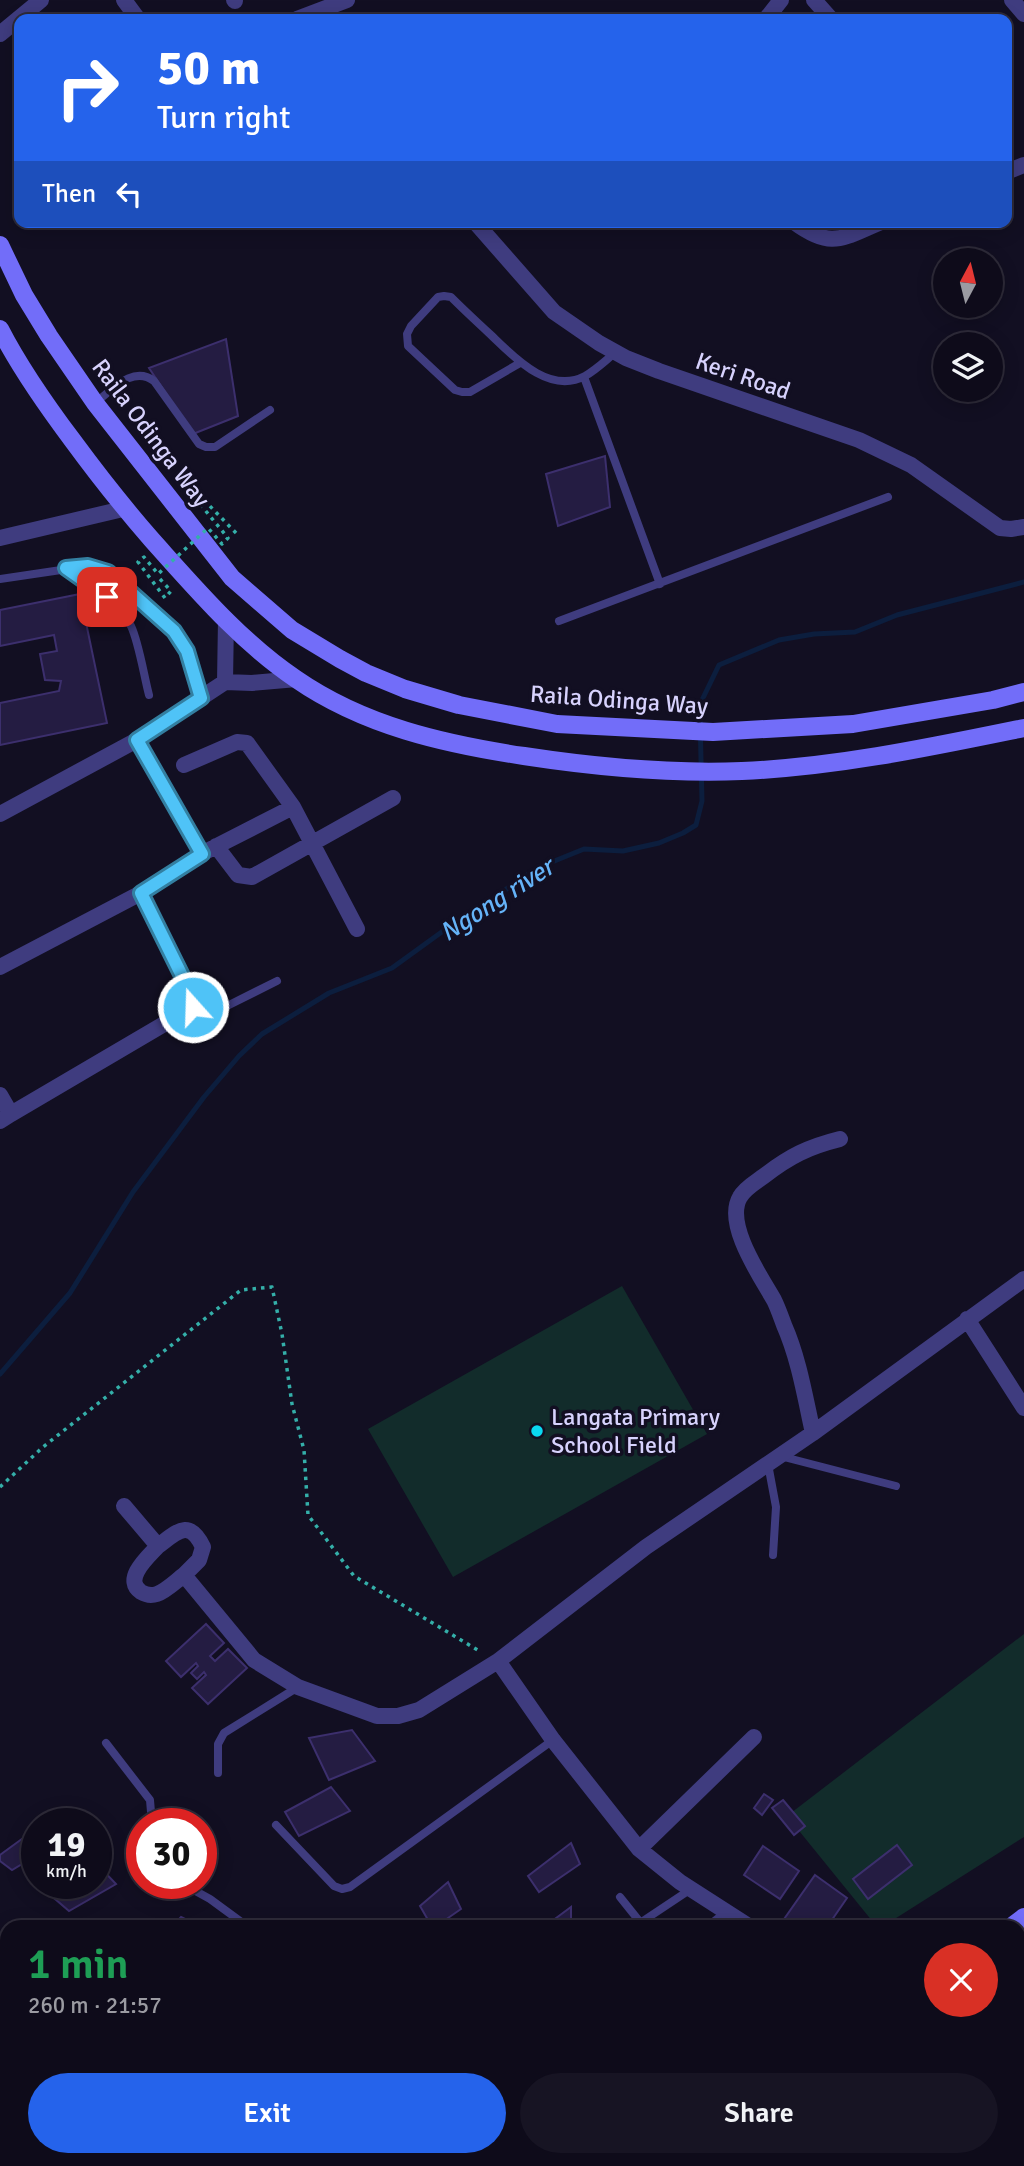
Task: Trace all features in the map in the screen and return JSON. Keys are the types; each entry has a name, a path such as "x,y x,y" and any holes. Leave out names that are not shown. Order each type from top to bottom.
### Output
{"main road":[{"name":"Raila Odinga Way","path":"0,245 24,295 95,402 232,578 292,630 340,659 405,689 459,705 557,724 713,732 853,724 993,700 1024,692"},
{"path":"0,329 53,414 123,509 226,619 297,680 344,708 376,721 469,748 575,764 712,772 818,765 1024,728"}],"street":[{"path":"24,14 41,0"},
{"path":"310,14 347,0"},
{"path":"770,14 781,0"},
{"path":"814,0 827,14"},
{"path":"1012,0 1024,14"},
{"path":"0,34 14,22"},
{"name":"Keri Road","path":"480,228 554,312 615,352 659,371 859,440 911,465 1000,528 1024,527"},
{"path":"804,228 821,239 834,239 864,228"},
{"path":"0,538 123,509"},
{"path":"225,682 226,619"},
{"path":"0,814 137,740 225,682 297,680"},
{"path":"137,740 209,850 238,874 252,877 393,798"},
{"path":"184,765 237,742 247,743 293,807 357,929"},
{"path":"0,967 141,893 209,850 293,807"},
{"path":"0,1095 6,1117 193,1007 194,1000 141,893"},
{"path":"813,1433 788,1334 738,1228 737,1204 746,1190 785,1159 816,1145 840,1139"},
{"path":"184,1575 254,1660 298,1687 377,1716 398,1716 419,1710 498,1661 646,1547 813,1433 1024,1279"},
{"path":"967,1319 1024,1408"},
{"path":"124,1506 158,1546"},
{"path":"180,1529 195,1534 204,1547 199,1560 184,1575 159,1594 150,1595 137,1588 135,1578 137,1569 158,1546 180,1529"},
{"path":"498,1661 553,1740 639,1849 728,1919"},
{"path":"639,1849 754,1737"}],"lane":[{"path":"520,363 470,392 462,392 455,390 408,346 407,334 420,316 438,298 444,296 451,297 520,363 554,380 583,377 615,352"},
{"path":"95,402 133,375 147,375 200,444 206,447 215,447 270,410"},
{"path":"583,377 660,584"},
{"path":"559,621 888,497"},
{"path":"0,579 88,566 108,572 174,631 187,651 201,698"},
{"path":"66,568 107,597 122,612 132,628 149,695"},
{"path":"193,1007 223,1008 277,981"},
{"path":"774,1555 774,1460 896,1486"},
{"path":"218,1773 218,1744 224,1733 298,1687"},
{"path":"276,1825 334,1886 342,1889 350,1887 553,1740"},
{"path":"106,1743 150,1800 151,1808"},
{"path":"647,1920 691,1889"},
{"path":"620,1897 636,1920"},
{"path":"210,1899 239,1920"}],"path":[{"path":"160,579 172,591 165,597 138,562 144,556 158,574 208,528 222,544 228,538 200,504 205,501 237,534"},
{"path":"0,1487 44,1447 241,1290 272,1287 292,1404 304,1450 308,1515 354,1576 498,1661"}],"green space":[{"name":"Langata Primary School Field","path":"622,1286 707,1434 453,1577 368,1429"},
{"path":"1024,1634 1024,1837 893,1920 871,1920 787,1816"}],"building":[{"path":"226,339 238,416 193,434 149,368"},
{"path":"605,456 610,507 558,526 546,474"},
{"path":"80,594 107,723 0,745 0,703 59,691 61,681 45,680 40,654 57,651 54,635 0,646 0,610"},
{"path":"206,1624 224,1643 210,1656 215,1661 228,1649 247,1668 208,1704 192,1688 206,1675 204,1672 197,1679 191,1673 198,1666 196,1663 181,1677 166,1661"},
{"path":"352,1730 375,1761 329,1780 309,1738"},
{"path":"331,1787 350,1811 299,1836 285,1812"},
{"path":"764,1794 773,1800 762,1815 754,1808"},
{"path":"783,1800 805,1826 794,1835 772,1808"},
{"path":"21,1840 21,1865 12,1870 0,1861 0,1855"},
{"path":"571,1843 580,1864 539,1892 528,1876"},
{"path":"897,1845 912,1865 868,1899 853,1879"},
{"path":"763,1846 799,1871 780,1899 744,1875"},
{"path":"815,1875 847,1898 832,1920 783,1920"},
{"path":"448,1882 461,1909 445,1920 428,1920 420,1906"},
{"path":"55,1899 90,1899 69,1911"},
{"path":"571,1907 571,1920 553,1920"}],"waterway":[{"name":"Ngong river","path":"0,1374 70,1293 133,1192 204,1097 262,1034 329,993 392,968 450,926 485,906 518,880 547,864 584,849 623,851 659,843 696,825 702,801 702,700 719,665 779,640 814,634 855,632 897,615 1024,582"}],"place":[{"name":"Langata Primary School Field","path":"537,1431"}],"route":[{"path":"107,597 66,568 88,566 108,572 174,631 187,651 201,698 137,740 202,854 141,893 194,1000 193,1007"}]}
